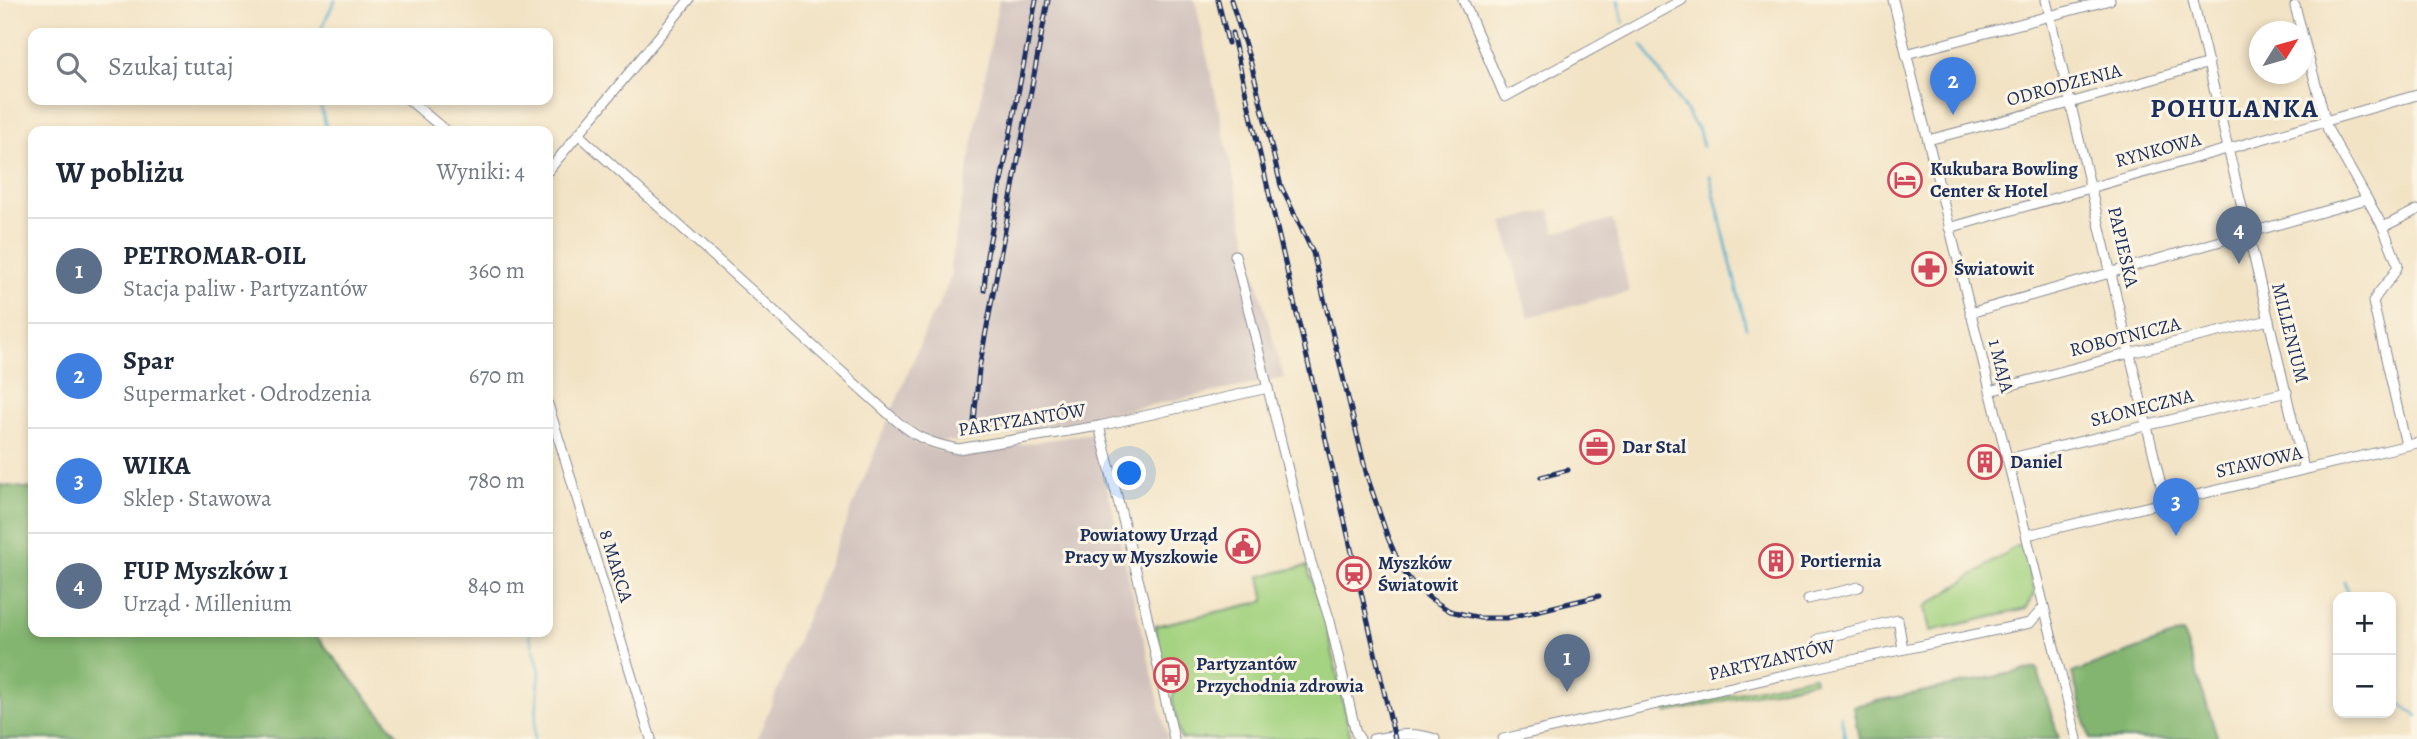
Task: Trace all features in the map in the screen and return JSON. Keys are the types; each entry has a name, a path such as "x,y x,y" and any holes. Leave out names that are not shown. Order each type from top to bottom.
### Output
{"street":[{"path":"553,165 689,0"},
{"path":"1463,0 1505,97 1682,0"},
{"name":"1 MAJA","path":"1893,0 2077,739"},
{"name":"PAPIESKA","path":"2046,0 2165,502"},
{"path":"1906,54 2110,0"},
{"name":"MILLENIUM","path":"2193,0 2304,469"},
{"path":"2295,6 2328,130 2383,226 2398,265 2394,276 2376,296 2374,306 2406,445"},
{"name":"ODRODZENIA","path":"1928,140 2209,63"},
{"name":"RYNKOWA","path":"1950,228 2417,95"},
{"path":"416,105 440,126"},
{"name":"PARTYZANTÓW","path":"578,135 914,436 937,445 958,449 1099,426 1143,598 1174,739"},
{"path":"1970,313 2367,199"},
{"path":"2383,226 2417,210"},
{"path":"1236,255 1310,559 1330,621 1356,733 1360,739"},
{"name":"ROBOTNICZA","path":"1990,391 2130,353 2269,320"},
{"path":"1099,426 1268,388"},
{"name":"SŁONECZNA","path":"2007,460 2287,392"},
{"name":"8 MARCA","path":"553,420 651,739"},
{"name":"STAWOWA","path":"2026,535 2417,443"},
{"path":"1808,599 1859,587"},
{"name":"PARTYZANTÓW","path":"1503,739 2030,623 2043,608"},
{"path":"1818,639 1898,620 1903,649"},
{"path":"1373,739 1418,733 1435,739"}],"shaded area":[{"path":"999,0 1195,0 1252,263 1284,378 960,442 933,440 905,423 891,410 952,274 950,267"},
{"path":"1550,210 1555,232 1613,220 1629,292 1528,317 1503,222"},
{"path":"888,420 916,443 949,454 1091,433 1095,437 1168,739 757,739"}],"green space":[{"path":"0,485 28,488 28,637 317,637 401,739 0,739"},
{"path":"2018,545 2023,547 2035,593 2026,609 1930,631 1925,607"},
{"path":"1307,566 1326,622 1351,739 1181,739 1172,698 1175,691 1173,683 1177,682 1168,664 1162,660 1155,626 1265,601 1260,576"},
{"path":"2183,632 2218,739 2090,739 2072,673"},
{"path":"2037,668 2059,739 1859,739 1853,706"},
{"path":"1814,676 1815,681 1667,713 1665,711 1666,709"}],"waterway":[{"path":"321,28 335,0"},
{"path":"1618,0 1623,23"},
{"path":"1642,45 1699,131 1703,147"},
{"path":"320,105 326,126"},
{"path":"1710,176 1746,328"},
{"path":"2344,581 2347,592"},
{"path":"530,637 540,671 534,739"},
{"path":"2396,701 2417,716"},
{"path":"1841,716 1845,739"}],"railway":[{"path":"984,290 987,255 1036,0"},
{"path":"973,432 979,369 1048,0"},
{"path":"1218,0 1228,43"},
{"path":"1231,0 1252,67 1281,186 1313,253 1367,476 1401,568 1414,585 1431,599 1450,611 1480,618 1507,618 1599,596"},
{"path":"1232,33 1395,739"},
{"path":"1541,477 1568,470"}],"place":[{"name":"Spar","path":"1953,115"},
{"name":"Kukubara Bowling Center & Hotel","path":"1905,180"},
{"name":"FUP Myszków 1","path":"2239,264"},
{"name":"Światowit","path":"1929,269"},
{"name":"Dar Stal","path":"1597,447"},
{"name":"Daniel","path":"1985,462"},
{"name":"WIKA","path":"2176,536"},
{"name":"Powiatowy Urząd Pracy w Myszkowie","path":"1243,546"},
{"name":"Portiernia","path":"1776,561"},
{"name":"Myszków Światowit","path":"1354,574"},
{"name":"Partyzantów Przychodnia zdrowia","path":"1171,675"},
{"name":"PETROMAR-OIL","path":"1567,692"}],"district":[{"name":"POHULANKA","path":"2235,108"}]}
